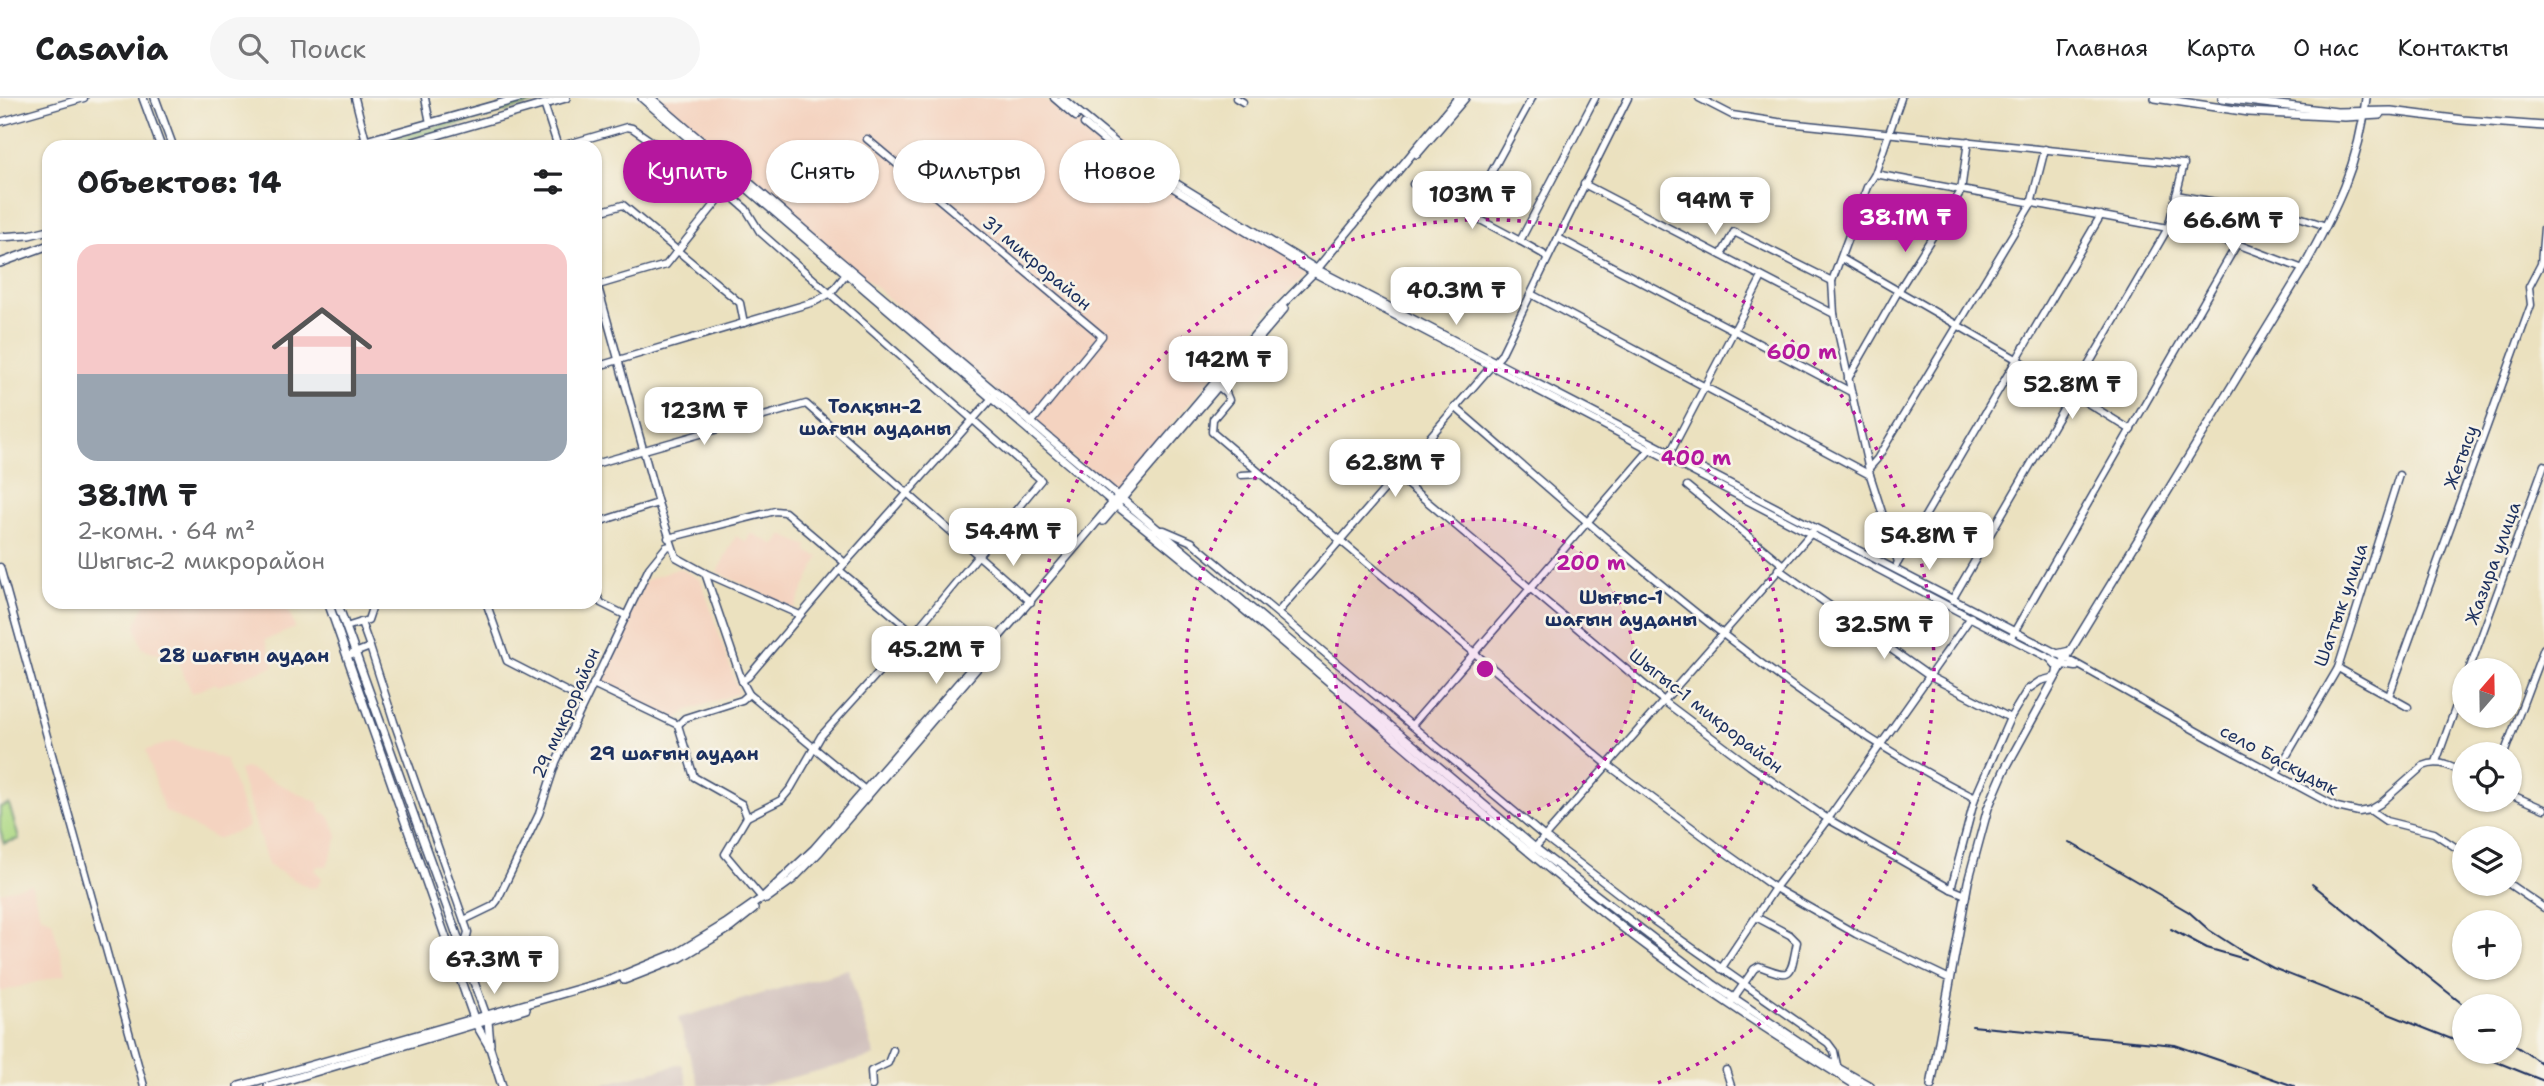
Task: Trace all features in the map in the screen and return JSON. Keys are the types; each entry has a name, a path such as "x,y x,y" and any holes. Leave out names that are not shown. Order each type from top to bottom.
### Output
{"main road":[{"path":"143,98 158,140"},
{"path":"155,98 170,140"},
{"path":"370,140 520,98"},
{"path":"420,140 566,98"},
{"path":"642,98 693,140"},
{"path":"651,98 697,140"},
{"path":"239,1086 594,987 679,951 764,899 867,791 1031,602 1271,316 1317,272 1458,98"},
{"path":"1117,500 1465,98"},
{"path":"2155,98 2249,112 2364,115 2409,112 2462,120 2544,126"},
{"path":"2222,98 2280,101 2364,115"},
{"path":"1931,1086 1966,895 1988,808 2004,771 2067,658 2303,269 2348,178 2366,98"},
{"path":"752,190 846,274 906,321"},
{"path":"752,190 1618,924 1857,1086"},
{"path":"0,237 42,232"},
{"path":"0,263 42,248"},
{"path":"331,609 351,654 487,1018 490,1048"},
{"path":"340,609 351,654 452,957 475,1021 490,1048 502,1086"},
{"path":"2057,675 2058,667 2054,656 2067,658"},
{"path":"268,1086 475,1021"},
{"path":"1839,1072 1870,1086"}],"street":[{"path":"0,122 84,98"},
{"path":"355,98 366,140"},
{"path":"425,98 430,123"},
{"path":"1054,98 1130,162 1317,272"},
{"path":"1062,98 1132,156 1317,272"},
{"path":"1236,98 1243,102"},
{"path":"1491,173 1532,98"},
{"path":"1520,241 1595,98"},
{"path":"1278,612 1501,355 1628,98"},
{"path":"1699,98 1732,116 2184,164 2168,228 1950,602"},
{"path":"1894,569 1834,314 1832,281 1867,187 1875,174 1901,98"},
{"path":"544,104 556,140"},
{"path":"582,140 632,128 651,140"},
{"name":"31 микрорайон","path":"867,139 1102,336 1029,425"},
{"path":"1848,379 1899,290 1961,191 1968,141"},
{"path":"1870,471 2031,204 2045,149"},
{"path":"1875,174 2168,228 2237,244 2303,269"},
{"path":"1413,184 1543,254 1547,260"},
{"path":"1584,184 1834,314"},
{"path":"2176,195 2296,216 2326,226"},
{"path":"602,283 666,265 716,203"},
{"path":"737,203 750,215 760,232 1041,480 914,633 821,736 791,788 781,800 747,817 725,854 764,899"},
{"path":"602,211 623,205 740,303 744,323"},
{"path":"1894,569 2101,215"},
{"name":"Жетысу","path":"2389,696 2531,305 2529,286 2541,264 2544,228"},
{"path":"1721,255 1734,232 1832,281"},
{"path":"1558,238 1851,392"},
{"path":"2013,635 2237,244"},
{"path":"1841,258 2018,360 2131,430"},
{"name":"село Баскудык","path":"1317,272 1813,531 1894,569 1973,615 2054,656 2067,658 2078,667 2337,807 2359,812 2370,810 2386,821 2434,833 2452,845"},
{"path":"602,365 814,302 831,293 846,274"},
{"path":"1669,455 1762,276"},
{"path":"1531,294 1705,388 1870,471"},
{"path":"602,304 620,360 670,546 676,557 705,573 800,615"},
{"path":"1218,386 1229,400 1213,419 1212,432 1608,765 1775,888 1856,934 1950,979"},
{"path":"742,681 994,395"},
{"path":"602,462 806,404 1031,602"},
{"path":"1455,407 1721,633 1879,746 1975,798"},
{"path":"1412,725 1652,447"},
{"name":"Жазира улица","path":"2473,658 2544,465"},
{"path":"1241,475 1261,474"},
{"name":"Шаттык улица","path":"2276,774 2338,667 2399,475"},
{"name":"Шыгыс-1 микрорайон","path":"1397,476 1664,702 1750,766 1828,819 1966,895"},
{"path":"1688,486 1780,567 1928,676 2010,718"},
{"path":"602,521 658,503"},
{"path":"668,538 775,511 785,512 845,563"},
{"path":"1154,531 1184,537 1192,542 1545,837 1721,969 1828,1043 1834,1051 1839,1072"},
{"path":"1533,850 1813,531"},
{"name":"29 микрорайон","path":"464,920 494,906 497,901 539,814 556,762 649,568 666,547 670,546"},
{"path":"0,567 144,1086"},
{"path":"839,570 914,633"},
{"path":"705,573 742,681 749,694 867,791"},
{"path":"602,604 626,616"},
{"path":"346,627 368,620 372,609"},
{"path":"488,609 507,661 585,701"},
{"path":"1721,969 1775,888 1828,819 1973,615"},
{"path":"361,622 468,932 463,952 452,957"},
{"path":"351,654 370,647"},
{"path":"2509,742 2544,648"},
{"path":"2338,667 2408,706"},
{"path":"1951,889 1975,798 2010,718 2027,690 2040,681 2057,675"},
{"path":"593,684 678,725 694,777 742,804 747,817"},
{"path":"678,725 685,718 742,700 749,694"},
{"path":"2436,762 2452,717"},
{"path":"2370,810 2423,766 2436,762 2452,768"},
{"path":"2522,799 2544,809"},
{"path":"2522,893 2544,908"},
{"path":"1731,1001 1759,966 1782,975 1791,968 1797,942 1790,934 1756,917"},
{"path":"872,1086 870,1071 888,1063 893,1050"},
{"path":"1726,1070 1731,1086"}],"shaded area":[{"path":"656,98 1042,98 1109,140 1059,140 1059,203 1180,203 1180,184 1313,267 1272,307 1113,492 778,203 879,203 879,140 766,140 766,193 752,181 752,140 705,140"},
{"path":"751,533 775,545 782,535 808,546 806,551 819,557 794,609 717,572 736,536 746,542"},
{"path":"680,568 701,580 739,693 686,711 676,721 598,681 646,580"},
{"path":"143,609 288,609 295,628 265,640 274,666 192,693 177,660 142,648 135,626"},
{"path":"175,741 226,760 249,827 216,839 164,810 146,750"},
{"path":"246,768 319,803 321,813 330,818 338,837 327,866 317,866 315,871 322,878 317,887 309,888 268,865 239,770"},
{"path":"31,884 40,915 52,921 66,974 0,992 0,892"},
{"path":"848,969 875,1056 759,1086 699,1086 678,1018"},
{"path":"682,1064 688,1086 596,1086"}],"green space":[{"path":"536,98 553,98 404,140 388,140"},
{"path":"9,804 19,839 4,843 0,830 0,807"}],"railway":[{"path":"2069,842 2189,912 2209,930 2273,968 2452,1039"},
{"path":"2312,884 2452,996"},
{"path":"2171,929 2207,948 2245,959"},
{"path":"1972,1026 2175,1045 2294,1086"},
{"path":"2522,1050 2544,1065"},
{"path":"2502,1064 2544,1081"}],"district":[{"name":"Толқын-2 шағын ауданы","path":"875,417"},
{"name":"Шығыс-1 шағын ауданы","path":"1621,608"},
{"name":"28 шағын аудан","path":"244,655"},
{"name":"29 шағын аудан","path":"674,753"}]}
